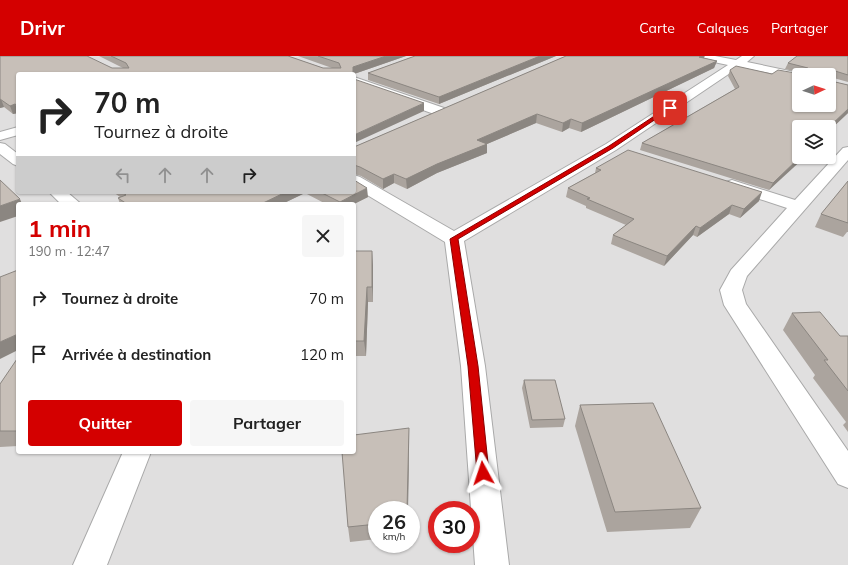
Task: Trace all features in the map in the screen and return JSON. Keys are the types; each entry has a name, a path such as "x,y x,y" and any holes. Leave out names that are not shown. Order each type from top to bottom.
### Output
{"street":[{"path":"699,56 792,75"},
{"path":"454,239 619,149 749,56"},
{"path":"356,79 367,75"},
{"path":"356,81 439,111"},
{"path":"420,120 453,105"},
{"path":"0,136 16,132"},
{"path":"0,147 16,159"},
{"path":"848,151 738,274 731,290 731,296 740,312 848,475"},
{"path":"716,180 798,206"},
{"path":"356,181 454,239"},
{"path":"60,194 70,202"},
{"path":"454,239 473,366 492,565"},
{"path":"90,565 136,454"}],"shaded area":[{"path":"0,56 848,56 848,565 0,565"}],"building":[{"path":"0,56 87,56 112,68 129,68 126,63 111,56 288,56 323,68 341,68 339,63 318,56 386,56 353,67 353,72 16,72 16,105 10,106 0,99"},
{"path":"415,56 540,56 439,97 368,73"},
{"path":"566,56 702,56 699,57 717,61 582,123 571,119 563,123 537,114 477,140 487,144 437,164 406,179 394,174 383,179 356,166 356,146"},
{"path":"797,56 848,56 848,75 836,71 836,68 808,68 788,63"},
{"path":"736,66 772,74 778,70 792,72 792,112 836,112 836,82 848,85 848,109 836,120 792,120 793,164 773,183 642,143 739,87 730,70"},
{"path":"356,80 424,103 356,134"},
{"path":"628,150 762,192 744,209 732,205 700,228 696,226 667,256 613,235 634,219 587,199 590,198 568,188 601,170 596,168"},
{"path":"0,180 20,199 0,206"},
{"path":"356,181 367,188 356,194"},
{"path":"848,181 848,223 821,214"},
{"path":"125,194 282,194 265,202 124,202 118,198 126,195"},
{"path":"324,194 355,194 340,202"},
{"path":"356,251 372,251 372,287 367,287 364,341 356,341"},
{"path":"16,271 16,335 0,342 0,277"},
{"path":"820,312 840,336 848,336 848,391 824,360 828,360 792,313"},
{"path":"16,360 16,431 0,431 0,384"},
{"path":"524,380 555,380 565,419 532,420"},
{"path":"653,403 701,508 615,512 580,405"},
{"path":"409,428 407,501 368,501 368,525 348,527 342,454 356,454 356,435"}],"route":[{"path":"483,473 473,366 454,239 611,147 670,108"}]}
